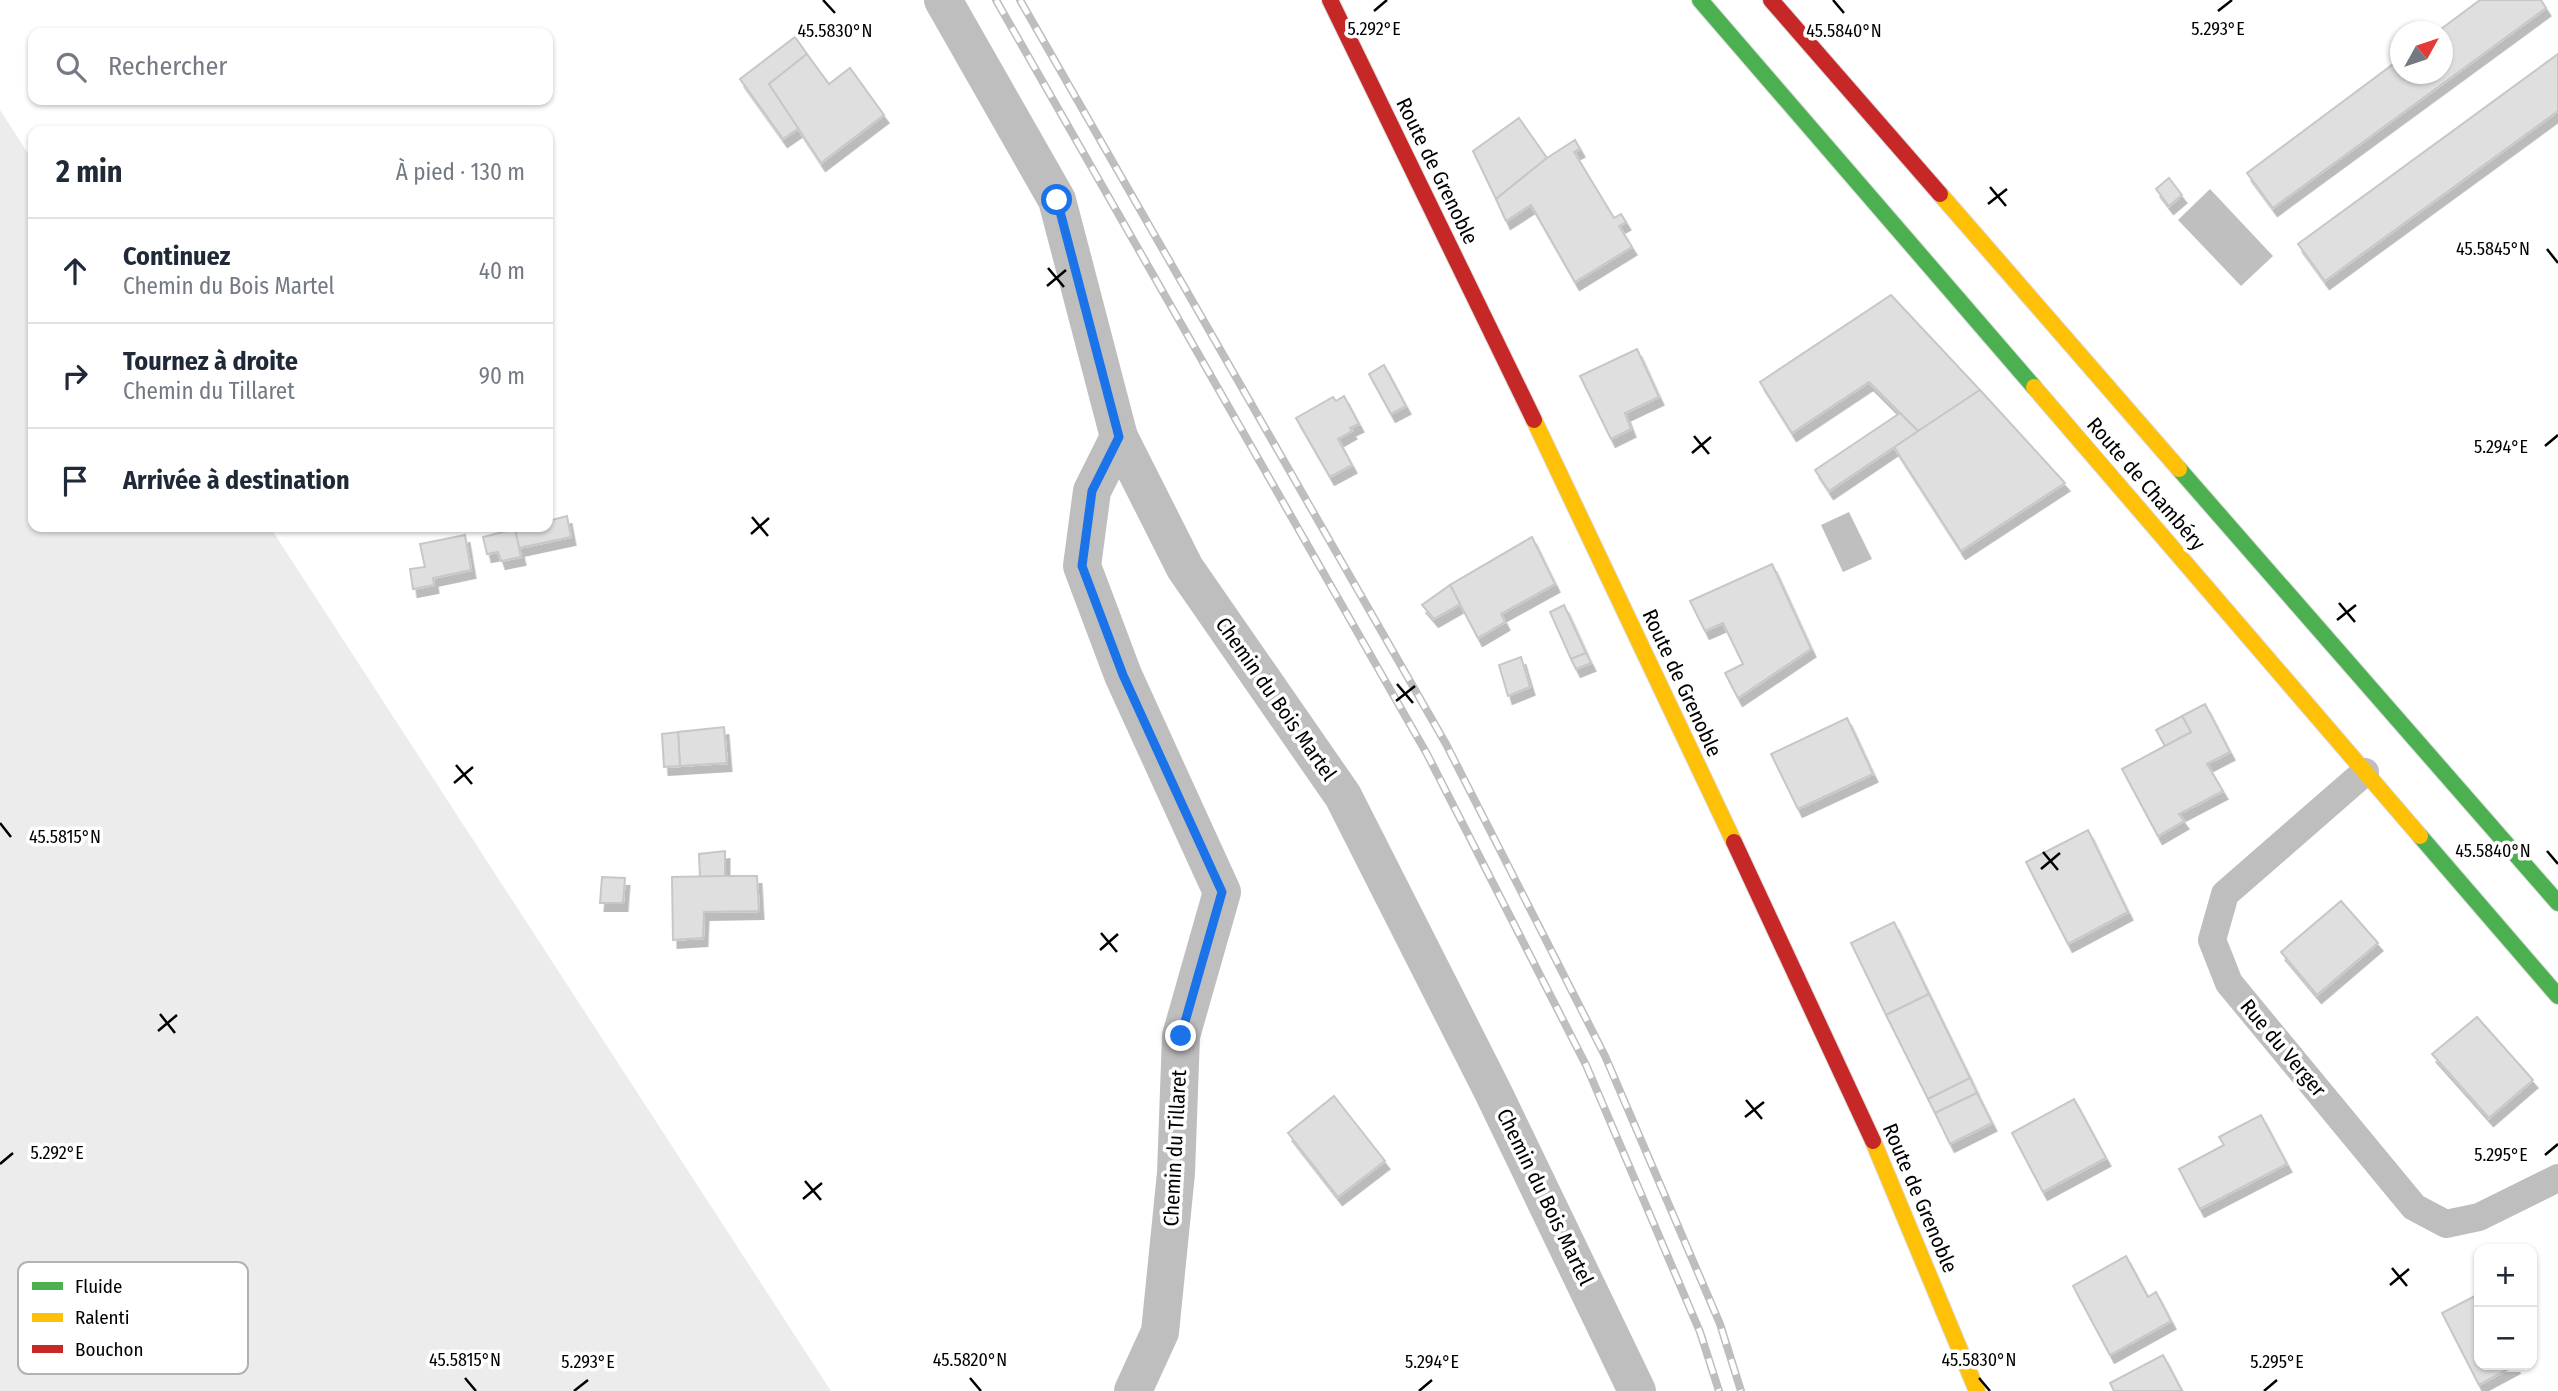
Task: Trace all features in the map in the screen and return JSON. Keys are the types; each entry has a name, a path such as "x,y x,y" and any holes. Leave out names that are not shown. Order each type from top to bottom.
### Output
{"main road":[{"name":"Route de Grenoble","path":"1331,0 1556,465 1861,1113 1978,1391"},
{"name":"Route de Chambéry","path":"1700,0 2558,996"},
{"name":"Route de Chambéry","path":"1771,0 2558,903"}],"street":[{"name":"Chemin du Bois Martel","path":"943,0 1057,200 1119,437 1185,568 1343,796 1492,1090 1637,1391"},
{"name":"Chemin du Tillaret","path":"1119,437 1092,491 1082,566 1123,675 1222,892 1181,1036 1176,1173 1160,1332 1133,1391"}],"lane":[{"name":"Rue du Verger","path":"2365,772 2225,894 2212,940 2229,983 2414,1207 2446,1224 2479,1217 2558,1178"}],"shaded area":[{"path":"0,110 28,153 28,532 273,532 831,1391 0,1391"},
{"path":"2210,189 2273,256 2241,286 2178,220"},
{"path":"1849,512 1872,559 1843,572 1821,525"}],"building":[{"path":"2480,0 2541,0 2546,8 2453,76 2452,21"},
{"path":"795,37 807,54 769,84 799,128 783,139 740,79"},
{"path":"807,54 829,84 850,68 884,115 821,163 769,84"},
{"path":"2558,54 2558,111 2325,281 2298,244"},
{"path":"2390,66 2390,84 2442,84 2273,208 2247,173"},
{"path":"1519,118 1547,158 1496,199 1473,151"},
{"path":"1575,140 1580,149 1574,152 1614,218 1621,214 1626,222 1619,226 1632,247 1575,282 1531,205 1506,221 1496,199 1547,158"},
{"path":"2169,178 2182,195 2169,206 2156,189"},
{"path":"1891,295 1980,390 1918,431 1869,382 1792,433 1760,382"},
{"path":"1637,349 1659,397 1625,413 1631,429 1611,439 1580,376"},
{"path":"1384,365 1406,406 1391,414 1369,374"},
{"path":"1980,390 2065,483 1961,551 1894,447"},
{"path":"1344,396 1359,424 1338,439 1352,465 1330,477 1296,418 1333,397 1336,401"},
{"path":"1900,413 1918,431 1829,491 1815,470"},
{"path":"567,516 571,537 519,548 516,532 553,532 553,520"},
{"path":"516,532 521,557 501,561 498,552 487,554 483,537"},
{"path":"465,535 471,570 433,578 434,585 413,589 410,569 425,567 420,544"},
{"path":"1532,537 1555,584 1501,614 1505,622 1478,638 1450,585"},
{"path":"1772,564 1811,649 1738,698 1725,673 1743,664 1723,623 1705,631 1690,601"},
{"path":"1450,585 1460,604 1434,619 1422,605"},
{"path":"1564,605 1586,653 1571,659 1550,612"},
{"path":"1586,653 1591,663 1576,669 1571,659"},
{"path":"1521,657 1530,687 1508,696 1499,665"},
{"path":"2205,704 2230,752 2207,764 2223,791 2179,814 2184,821 2158,836 2122,769 2191,732 2182,716"},
{"path":"2182,716 2191,732 2165,746 2156,730"},
{"path":"1847,718 1873,774 1798,809 1771,754"},
{"path":"724,727 727,763 680,766 678,732"},
{"path":"678,732 680,766 664,767 662,734"},
{"path":"2088,830 2128,912 2068,944 2026,862"},
{"path":"725,851 725,876 700,877 699,854"},
{"path":"757,876 759,911 704,912 703,938 673,940 672,877"},
{"path":"602,877 625,878 623,903 600,903"},
{"path":"2341,901 2378,943 2317,995 2281,952"},
{"path":"1894,922 1929,994 1886,1015 1851,943"},
{"path":"1929,994 1970,1078 1928,1099 1886,1015"},
{"path":"2477,1017 2533,1080 2489,1118 2432,1054"},
{"path":"1970,1078 1977,1093 1935,1113 1928,1099"},
{"path":"1977,1093 1992,1123 1950,1144 1935,1113"},
{"path":"1334,1096 1385,1161 1338,1197 1288,1133"},
{"path":"2074,1099 2106,1158 2043,1192 2012,1133"},
{"path":"2261,1115 2287,1164 2200,1209 2179,1169 2224,1145 2219,1137"},
{"path":"2126,1256 2148,1297 2156,1292 2171,1321 2110,1355 2073,1286"},
{"path":"2474,1297 2474,1370 2507,1370 2479,1385 2442,1313"},
{"path":"2163,1355 2182,1391 2114,1391 2110,1383"}],"railway":[{"path":"996,0 1427,754 1586,1065 1700,1332 1719,1391"},
{"path":"1020,0 1446,744 1605,1056 1720,1324 1741,1391"}],"traffic: fast":[{"path":"1700,0 2034,387"},
{"path":"2179,469 2558,903"},
{"path":"2420,836 2558,996"}],"traffic: slow":[{"path":"1940,194 2179,469"},
{"path":"2034,387 2420,836"},
{"path":"1534,420 1734,842"},
{"path":"1873,1141 1977,1391"}],"traffic: jam":[{"path":"1330,0 1534,420"},
{"path":"1771,0 1940,194"},
{"path":"1734,842 1873,1141"}],"route":[{"path":"1057,200 1119,437 1092,491 1082,566 1123,675 1222,892 1181,1036"}]}
